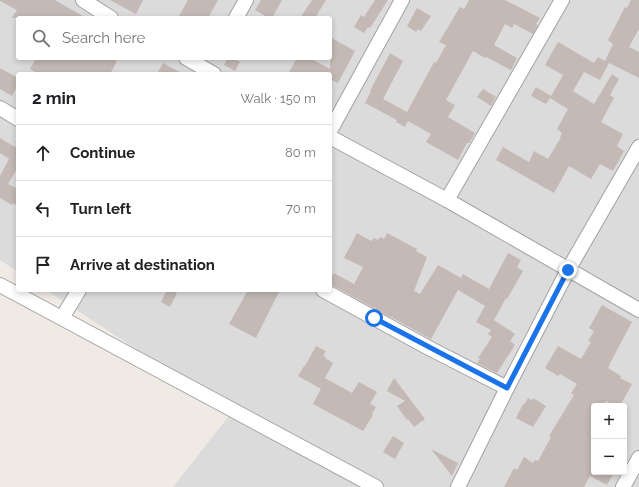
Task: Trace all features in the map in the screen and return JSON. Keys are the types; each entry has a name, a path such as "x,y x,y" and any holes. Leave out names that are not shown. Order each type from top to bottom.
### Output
{"street":[{"path":"83,0 108,16"},
{"path":"237,16 246,0"},
{"path":"332,127 402,0"},
{"path":"447,200 562,0"},
{"path":"190,60 212,70"},
{"path":"0,108 16,118"},
{"path":"332,138 447,200 568,270 637,307"},
{"path":"458,487 568,270 639,147"},
{"path":"0,285 370,486"},
{"path":"62,318 78,292"},
{"path":"327,292 507,388"},
{"path":"623,487 639,458"}],"shaded area":[{"path":"0,0 639,0 639,487 173,487 232,412 49,292 332,292 332,72 16,72 16,271 0,260"}],"building":[{"path":"55,0 83,16 16,16 16,18 12,18 17,10 0,1"},
{"path":"110,0 143,0 136,14"},
{"path":"188,0 218,0 209,16 179,16"},
{"path":"261,0 282,0 273,16 266,16 255,10"},
{"path":"312,0 326,0 316,16 301,16"},
{"path":"375,0 388,0 370,28 368,27 364,33 354,27 361,15 364,17"},
{"path":"469,0 505,0 540,18 536,24 538,25 533,34 514,24 512,28 505,24 494,45 517,58 511,70 473,51 446,100 455,105 448,117 475,133 469,143 467,143 458,160 426,142 431,134 408,121 405,127 396,122 397,120 365,103 390,53 403,61 383,99 407,112 434,62 436,63 446,45 439,42 460,7 464,9"},
{"path":"631,0 639,0 639,29 629,47 639,52 639,78 609,63 600,80 584,72 573,91 594,104 612,74 619,79 610,95 614,98 601,122 623,134 617,146 624,151 613,171 600,164 591,179 569,166 554,193 496,160 503,147 529,162 534,151 548,159 561,137 562,133 557,129 568,109 550,98 546,104 531,96 536,87 551,96 563,75 545,65 558,42 594,63 598,57 605,61 613,44 608,40 625,7 627,8"},
{"path":"417,8 431,16 421,31 418,29 416,32 407,26"},
{"path":"332,38 355,51 338,83 332,80 332,72 289,72 296,60 314,60 330,69 330,60 332,60"},
{"path":"35,60 117,61 111,72 35,72 30,69"},
{"path":"227,60 236,60 240,62 235,71 224,65"},
{"path":"163,63 179,72 158,72"},
{"path":"0,68 16,77 16,88 12,96 0,89"},
{"path":"483,89 496,97 491,106 477,97"},
{"path":"0,138 15,147 16,145 16,170 8,184 16,188 16,205 13,203 12,205 0,198 0,176 9,159 0,153"},
{"path":"357,233 371,241 374,238 378,240 380,237 384,239 387,233 417,249 416,251 427,257 414,291 420,294 438,265 461,278 463,274 489,289 508,253 521,260 517,267 523,271 494,320 515,334 510,341 515,345 497,373 477,363 480,359 478,358 492,337 488,334 491,330 476,322 485,306 458,290 431,339 332,285 332,276 334,273 354,284 363,267 344,258"},
{"path":"166,292 177,293 170,307 161,302"},
{"path":"247,292 279,292 256,338 229,324"},
{"path":"602,305 632,322 608,368 621,376 620,378 632,384 622,403 610,403 606,401 605,403 591,403 591,475 612,475 607,485 590,476 584,487 504,487 514,468 517,470 524,457 533,463 535,460 538,461 551,437 549,436 574,395 571,393 577,384 560,374 558,376 545,368 558,346 581,359 591,342 588,341 594,331 589,328"},
{"path":"316,346 326,351 323,356 333,363 325,378 352,393 359,382 377,392 370,404 376,407 363,431 313,404 321,389 298,376"},
{"path":"394,378 425,419 414,427 397,406 405,401 387,391"},
{"path":"528,398 532,400 533,398 546,406 533,427 516,418 523,404 524,405"},
{"path":"393,436 404,443 395,459 383,452"},
{"path":"431,449 458,463 452,476"}],"route":[{"path":"374,318 507,388 568,270"}]}
